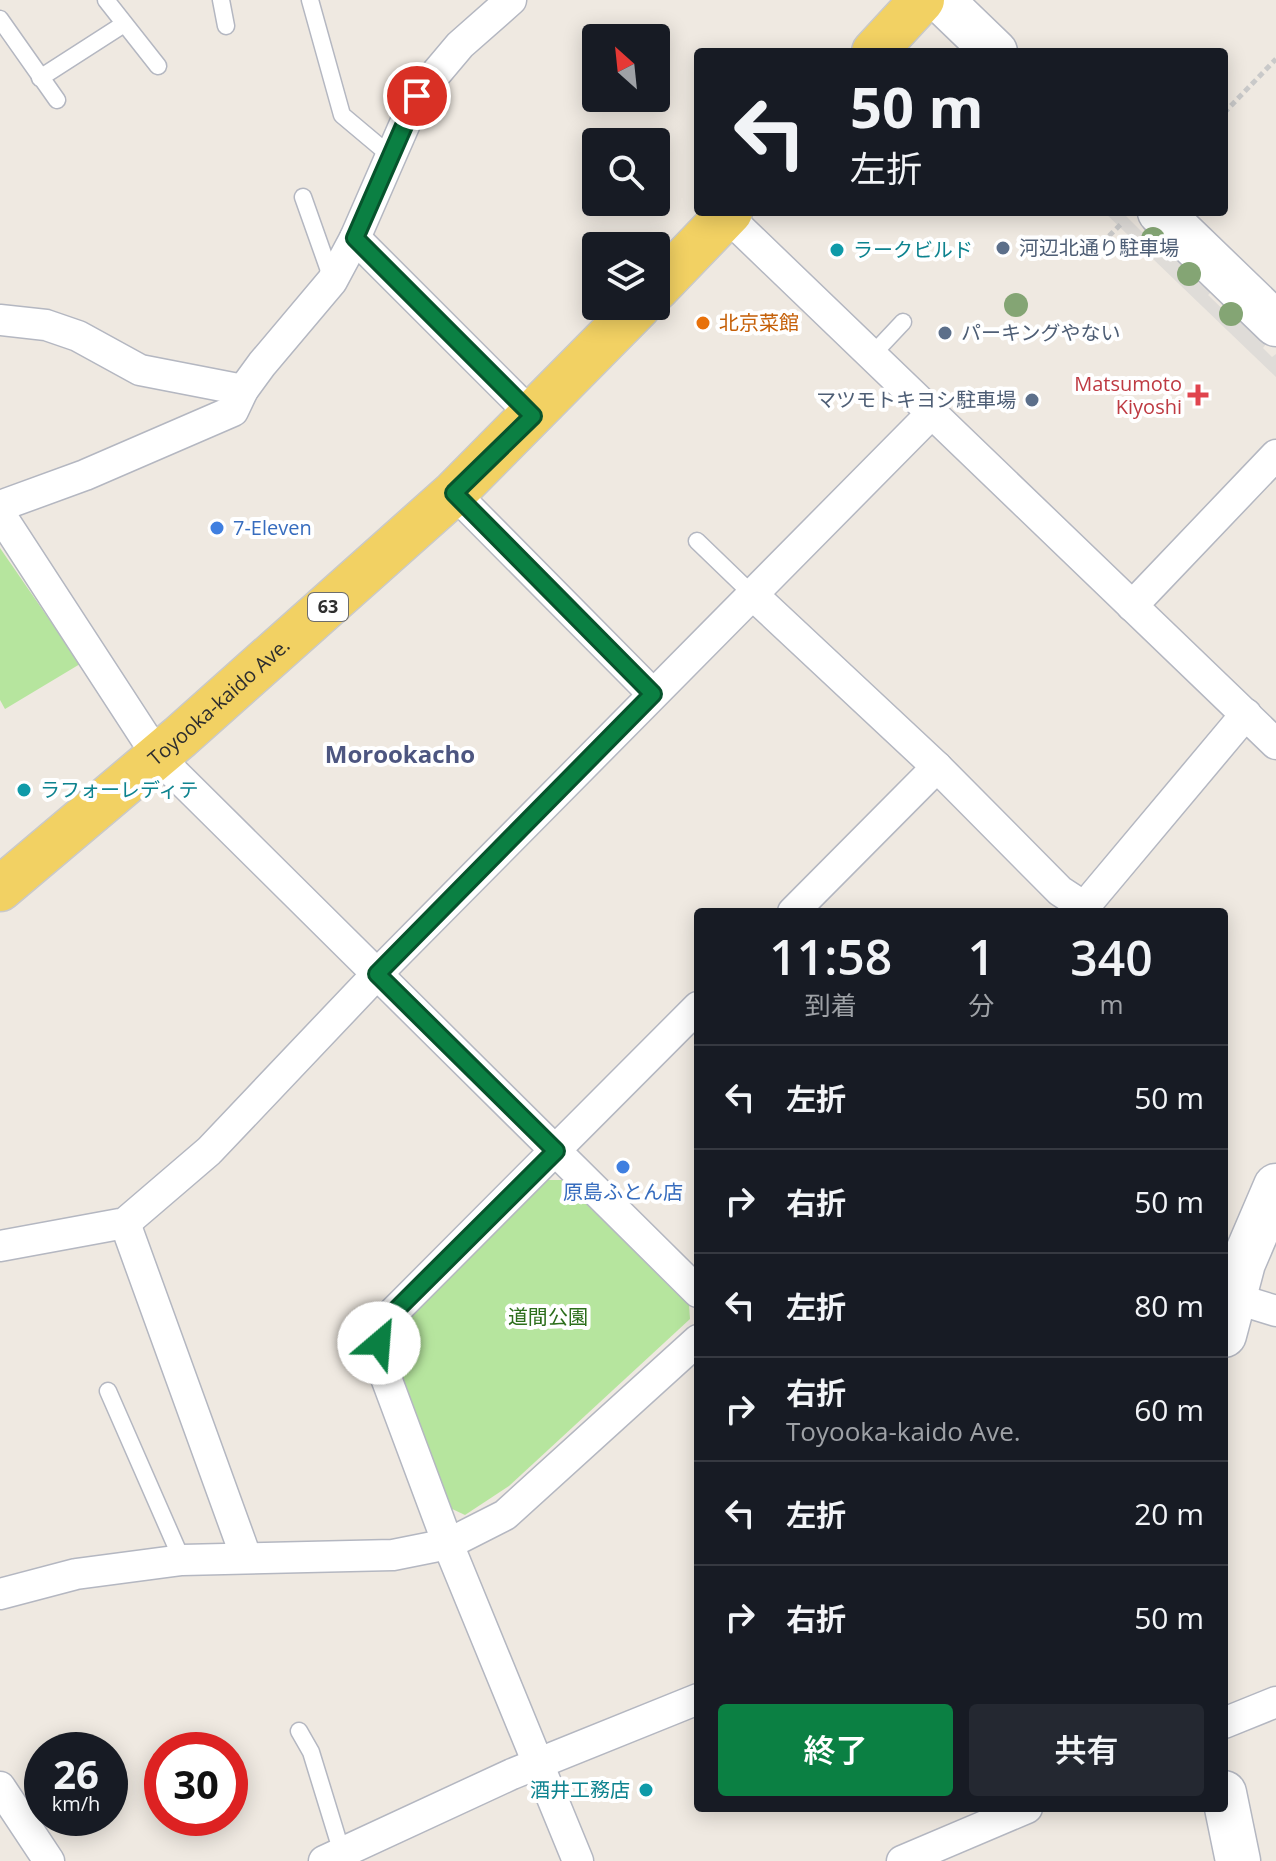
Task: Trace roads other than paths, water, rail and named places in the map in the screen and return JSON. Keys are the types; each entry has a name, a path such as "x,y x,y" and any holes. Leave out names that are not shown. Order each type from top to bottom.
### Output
{"main road":[{"path":"878,48 922,0"},
{"path":"670,274 726,216"},
{"name":"Toyooka-kaido Ave.","path":"0,889 158,757 454,493 626,320"}],"street":[{"path":"941,0 991,48"},
{"path":"0,506 85,475 233,411 243,390 332,281 355,238 417,96 460,45 504,3"},
{"path":"730,216 871,356 1276,744"},
{"path":"1141,217 1276,324"},
{"path":"355,238 533,416"},
{"path":"0,320 46,325 78,336 140,370 243,390"},
{"path":"0,1246 125,1223 209,1151 377,974 931,414"},
{"path":"1132,606 1276,455"},
{"path":"454,493 653,694"},
{"path":"0,514 158,757 694,1288"},
{"path":"753,595 937,767 1060,891 1081,908"},
{"path":"1083,908 1246,714"},
{"path":"797,908 937,767"},
{"path":"578,1861 448,1544 379,1359 379,1327 694,1011"},
{"path":"1228,1306 1276,1186"},
{"path":"125,1223 246,1557"},
{"path":"1228,1309 1276,1311"},
{"path":"0,1594 76,1574 182,1560 393,1555 448,1544 505,1515 694,1344"},
{"path":"333,1857 512,1774 540,1766 694,1701"},
{"path":"1228,1721 1276,1702"},
{"path":"0,1787 49,1861"},
{"path":"902,1861 1018,1812"},
{"path":"1228,1812 1238,1861"}],"lane":[{"path":"106,0 158,66"},
{"path":"221,0 226,26"},
{"path":"310,0 342,115 392,157"},
{"path":"0,19 57,100"},
{"path":"40,78 124,24"},
{"path":"303,197 332,281"},
{"path":"871,356 903,322"},
{"path":"697,541 753,595"},
{"path":"108,1391 182,1560"},
{"path":"299,1731 311,1752 333,1857"}],"place":[{"name":"河辺北通り駐車場","path":"1003,248"},
{"name":"ラークビルド","path":"837,250"},
{"name":"北京菜館","path":"703,323"},
{"name":"パーキングやない","path":"945,333"},
{"name":"Matsumoto Kiyoshi","path":"1198,395"},
{"name":"マツモトキヨシ駐車場","path":"1032,400"},
{"name":"7-Eleven","path":"217,528"},
{"name":"ラフォーレディテ","path":"24,790"},
{"name":"原島ふとん店","path":"623,1167"},
{"name":"酒井工務店","path":"646,1790"}],"district":[{"name":"Morookacho","path":"400,755"}],"park label":[{"name":"道間公園","path":"548,1317"}]}
